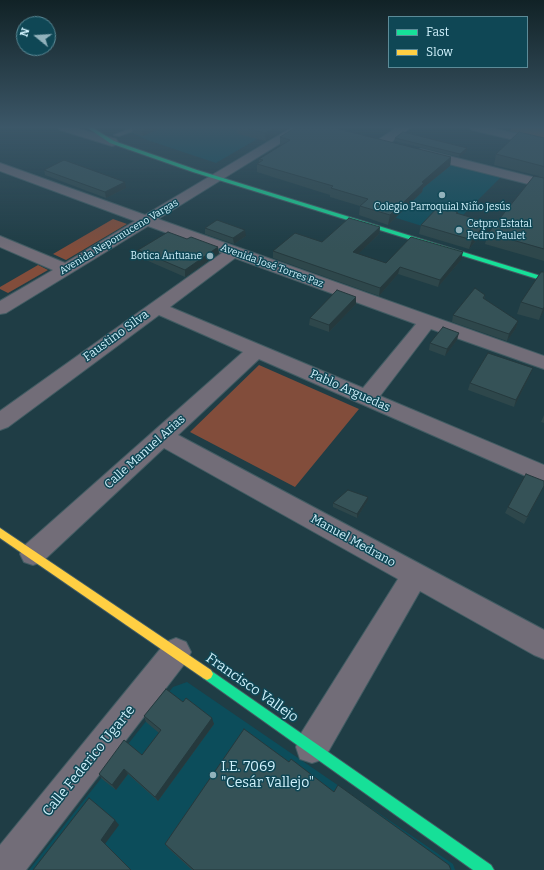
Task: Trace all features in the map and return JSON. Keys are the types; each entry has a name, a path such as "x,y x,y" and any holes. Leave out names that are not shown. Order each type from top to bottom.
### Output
{"main road":[{"path":"203,169 544,278"},
{"path":"222,175 445,238"},
{"name":"Francisco Vallejo","path":"0,532 312,747 478,867"}],"street":[{"name":"Avenida José Torres Paz","path":"4,169 427,322 542,357"},
{"name":"Avenida Nepomuceno Vargas","path":"0,309 232,169"},
{"path":"484,169 544,184"},
{"path":"0,241 66,269"},
{"name":"Faustino Silva","path":"0,422 232,252"},
{"name":"Pablo Arguedas","path":"156,307 544,475"},
{"path":"367,398 427,322"},
{"name":"Calle Manuel Arias","path":"33,554 257,350"},
{"name":"Manuel Medrano","path":"162,436 544,645"},
{"path":"312,747 415,575"},
{"name":"Calle Federico Ugarte","path":"4,860 176,652"}],"shaded area":[{"name":"Colegio Parroquial Niño Jesús","path":"432,169 470,169 501,177 445,233 380,213"},
{"path":"113,219 127,224 66,260 53,254"},
{"path":"38,265 48,270 8,293 0,289 0,287"},
{"path":"259,365 359,409 295,487 190,432"},
{"name":"I.E. 7069 \"Cesár Vallejo\"","path":"187,682 453,864 455,870 29,870 173,687"}],"building":[{"path":"47,169 88,169 125,182 105,192 44,170"},
{"path":"273,169 438,169 422,182 424,183 390,215 360,206 368,199 331,188 333,186"},
{"path":"534,176 544,178 544,249 488,233"},
{"path":"439,206 458,212 456,213 487,222 472,240 421,225"},
{"path":"349,218 380,227 353,252 386,263 411,237 463,252 440,280 400,267 380,288 273,251 295,233 322,242"},
{"path":"217,220 245,230 233,238 205,228"},
{"path":"168,232 187,239 191,237 218,247 185,270 138,250"},
{"path":"541,272 544,272 543,309 521,302"},
{"path":"475,288 485,295 483,298 518,321 509,334 453,315"},
{"path":"337,290 356,297 329,325 310,318"},
{"path":"443,327 459,333 447,349 430,343"},
{"path":"488,353 533,368 516,400 470,383"},
{"path":"526,474 544,481 544,486 527,517 508,507"},
{"path":"348,490 368,497 357,514 333,503"},
{"path":"166,689 183,702 186,698 212,718 155,797 124,769 112,785 99,774 124,740 142,755 161,730 144,716"},
{"path":"244,729 289,762 291,759 334,792 338,785 449,865 451,870 194,870 165,844"},
{"path":"89,798 115,820 101,840 131,870 33,870"}],"traffic: fast":[{"path":"188,169 544,279"},
{"path":"207,674 486,870"}],"traffic: slow":[{"path":"0,532 207,674"}],"place":[{"name":"Colegio Parroquial Niño Jesús","path":"442,195"},
{"name":"Cetpro Estatal Pedro Paulet","path":"459,230"},
{"name":"Botica Antuane","path":"210,256"},
{"name":"I.E. 7069 \"Cesár Vallejo\"","path":"213,775"}]}
